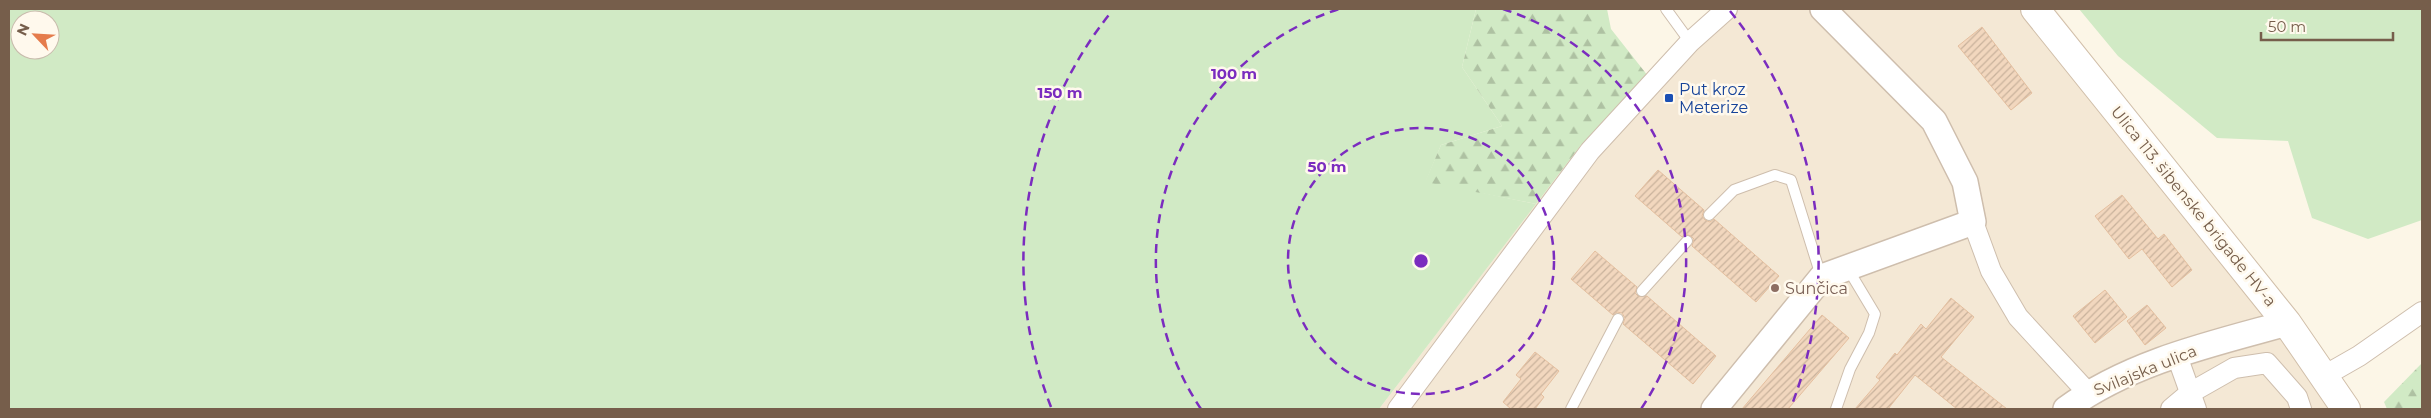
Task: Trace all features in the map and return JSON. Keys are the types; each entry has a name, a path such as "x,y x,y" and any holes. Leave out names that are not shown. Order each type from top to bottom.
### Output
{"main road":[{"name":"Ulica 113. šibenske brigade HV-a","path":"2035,9 2287,323 2346,409"}],"street":[{"path":"1398,409 1590,151 1690,42 1727,9"},
{"path":"1823,9 1934,121 1965,182 1973,222 1990,271 2018,317 2088,393"},
{"path":"1714,409 1822,277 1973,222"},
{"path":"2324,376 2359,356 2422,312"},
{"name":"Svilajska ulica","path":"2066,409 2088,393 2176,353 2287,323"},
{"path":"2176,353 2193,401"},
{"path":"2171,409 2193,401 2234,368 2267,363 2297,397 2301,409"}],"lane":[{"path":"1666,9 1690,42"},
{"path":"1710,215 1734,190 1775,175 1792,180 1822,277"},
{"path":"1642,291 1686,241"},
{"path":"1836,409 1850,368 1869,333 1875,314 1847,268"},
{"path":"1571,409 1618,319"}],"shaded area":[{"path":"1718,9 2055,9 2329,358 2357,409 1379,409 1581,145 1666,57"}],"green space":[{"path":"9,9 1476,9 1462,67 1502,126 1441,145 1426,181 1536,204 1379,409 9,409"},
{"path":"1476,9 1607,9 1611,29 1648,76 1581,145 1536,204 1425,182 1441,145 1502,126 1462,67"},
{"path":"2079,9 2422,9 2422,220 2368,239 2312,218 2288,141 2217,138 2118,56"},
{"path":"2422,363 2422,409 2387,409 2384,402"}],"building":[{"path":"1982,27 2032,93 2011,110 1958,46"},
{"path":"1658,170 1704,210 1702,216 1705,220 1710,222 1714,219 1779,276 1756,302 1692,246 1694,239 1691,236 1685,234 1682,237 1635,196"},
{"path":"2122,195 2158,239 2164,234 2192,270 2172,287 2142,249 2129,259 2095,216"},
{"path":"1595,251 1637,287 1635,293 1638,296 1647,296 1716,356 1693,384 1623,324 1625,318 1622,313 1617,312 1613,315 1571,279"},
{"path":"2105,290 2127,317 2095,343 2073,316"},
{"path":"1951,298 1974,317 1941,357 2007,409 1957,409 1915,375 1888,409 1855,409 1880,380 1876,377 1895,353 1897,355 1921,324 1926,329"},
{"path":"2147,305 2166,328 2145,345 2127,321"},
{"path":"1822,315 1849,338 1788,409 1742,409"},
{"path":"1535,352 1559,371 1541,394 1544,397 1535,409 1511,409 1503,402 1521,379 1516,375"}],"place":[{"name":"Put kroz Meterize","path":"1669,98"},
{"name":"Sunčica","path":"1775,288"}]}
